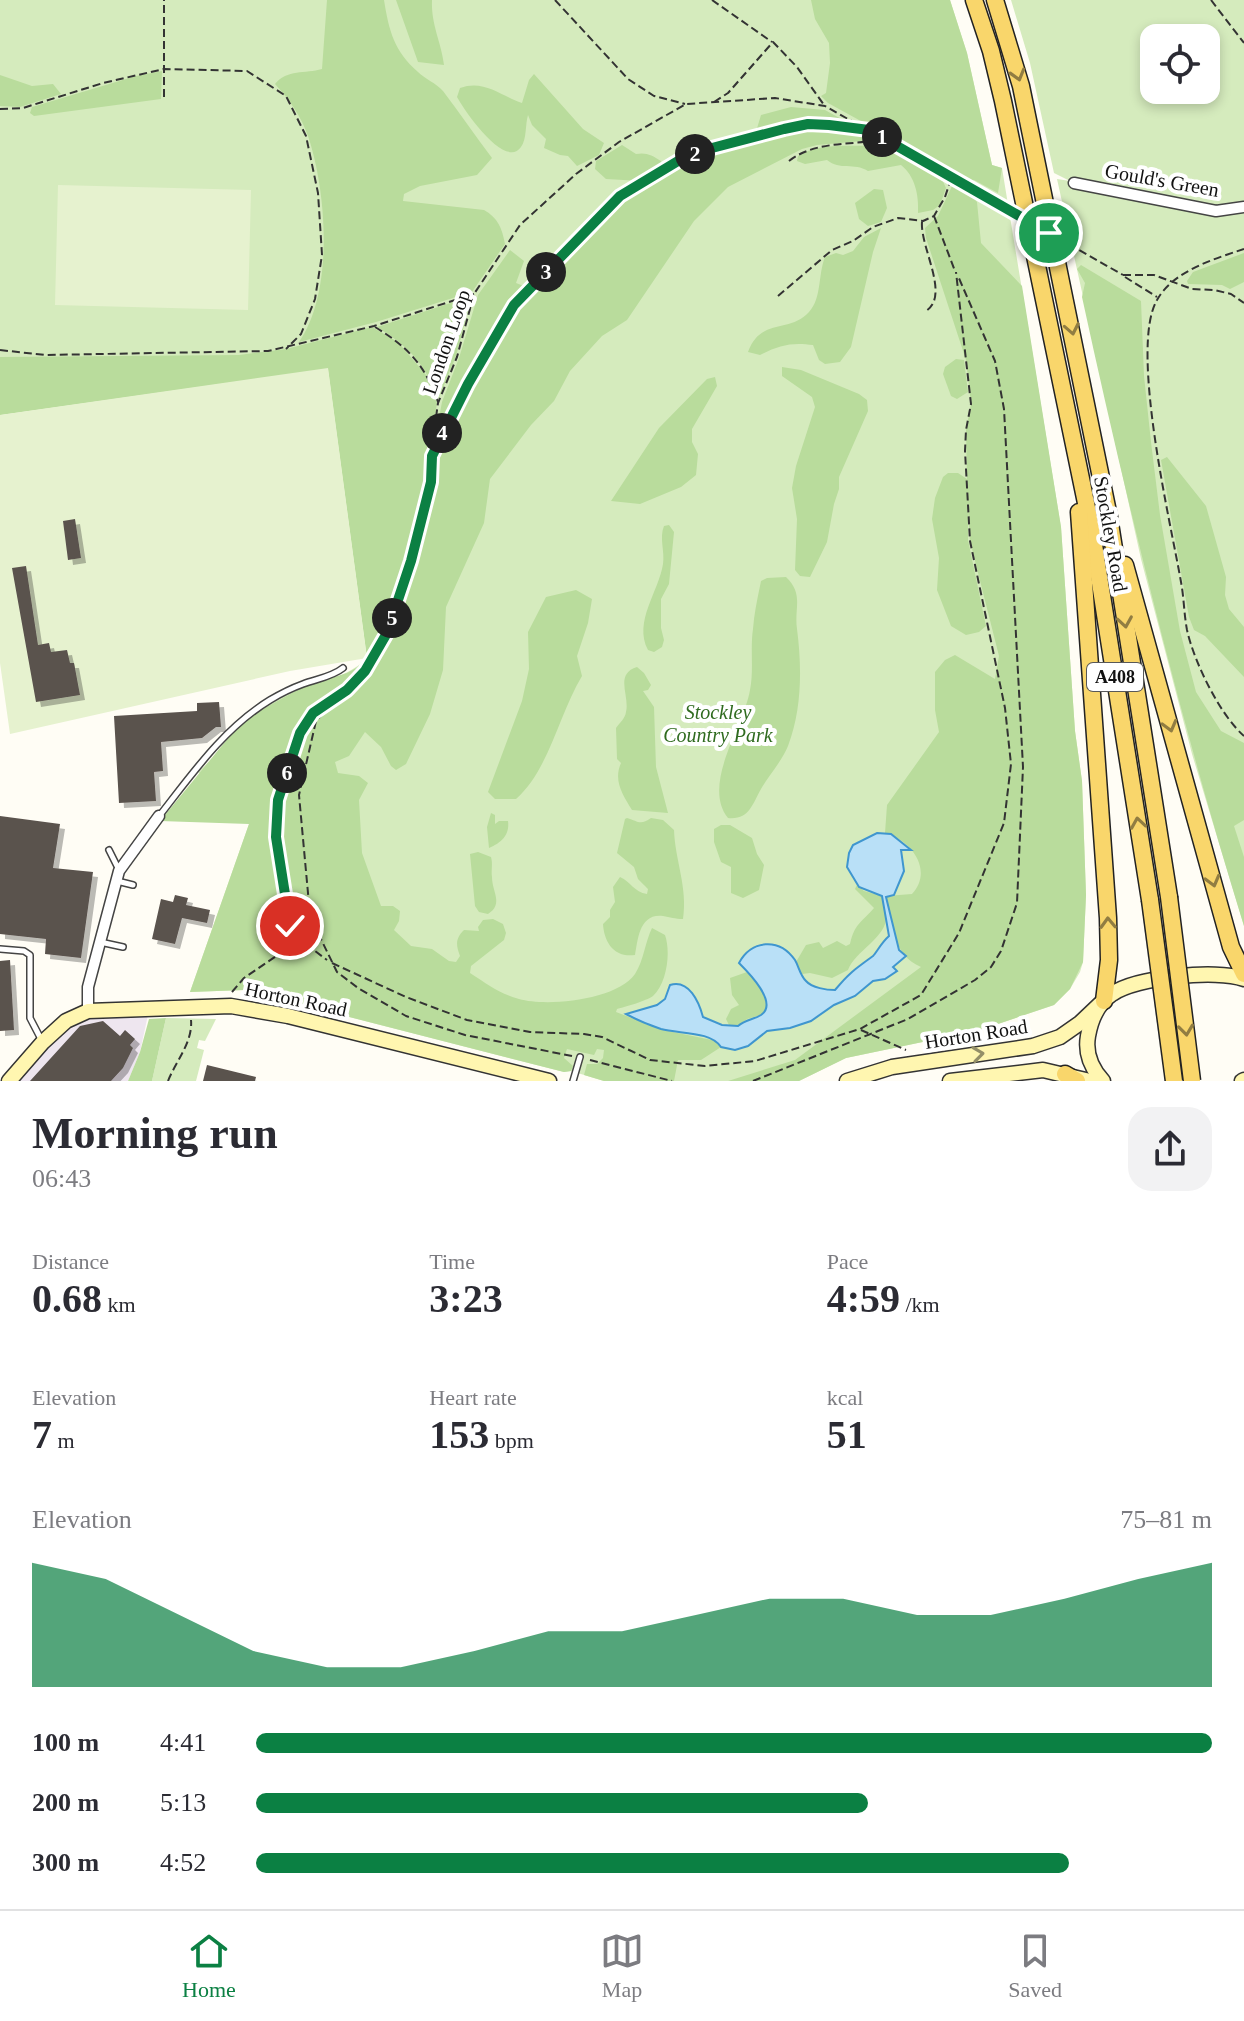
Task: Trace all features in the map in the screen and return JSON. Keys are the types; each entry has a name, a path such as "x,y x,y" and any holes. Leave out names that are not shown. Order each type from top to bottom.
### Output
{"main road":[{"name":"Stockley Road","path":"974,0 1003,101 1092,532 1150,900 1174,1081"},
{"name":"Stockley Road","path":"995,0 1024,100 1109,517 1169,897 1192,1081"},
{"path":"1075,455 1108,918 1109,960 1102,1002"},
{"path":"1109,517 1137,604 1231,947 1244,976"}],"street":[{"name":"Gould's Green","path":"1074,183 1216,211 1244,207"},
{"path":"88,1011 88,987 118,876 159,816"},
{"name":"Horton Road","path":"847,1081 892,1067 1046,1042 1080,1023 1123,988 1214,973 1244,976"},
{"path":"1102,1002 1092,1019 1087,1047 1092,1066 1103,1081"},
{"name":"Horton Road","path":"9,1081 66,1021 88,1011 236,1006 540,1080"},
{"path":"950,1081 1028,1071 1090,1081"}],"lane":[{"path":"159,816 195,770 242,719 272,698 335,674 343,668"},
{"path":"109,850 118,876 133,885"},
{"path":"99,941 123,947"},
{"path":"0,949 24,951 30,955 30,1018 43,1042"},
{"path":"573,1081 580,1057"}],"path":[{"path":"164,0 164,97"},
{"path":"555,0 628,79 654,96 686,104"},
{"path":"712,0 773,42 797,67 825,106"},
{"path":"1211,0 1244,43"},
{"path":"711,104 728,93 773,42"},
{"path":"0,109 31,106 103,83 164,69 247,71 286,96 306,136 318,193 322,255 315,299 301,334 286,349"},
{"name":"London Loop","path":"290,926 276,837 278,800 300,733 313,713 347,690 365,671 387,633 411,561 431,482 431,445 438,403 457,357 474,294 520,225 576,174 647,124 686,104 775,98 825,106 1123,275 1158,298"},
{"path":"397,604 431,482 432,456 461,397 514,305 599,216 620,196 646,179 683,158 712,148 808,124 869,130"},
{"path":"789,161 802,151 819,146 885,139"},
{"path":"778,296 832,250 853,241 873,227 898,218 923,221 934,216 951,179"},
{"path":"753,1081 908,1019 984,974 997,960 1017,903 1023,767 1004,409 995,361 934,216"},
{"path":"923,221 923,238 937,293 930,309 924,312"},
{"path":"1244,249 1188,271 1158,298 1149,317 1148,343 1155,438 1188,632 1217,703 1244,736"},
{"path":"290,926 307,945 330,962 406,997 467,1020 530,1032 602,1037 634,1054 668,1063 731,1065 755,1061 860,1029 921,995 959,933 1004,823 1011,764 1005,708 970,541 965,451 971,404 956,272"},
{"path":"1123,275 1154,275 1192,289 1231,294 1244,303"},
{"path":"0,350 45,355 286,349 374,326 474,294"},
{"path":"374,326 398,341 428,375 438,403"},
{"path":"387,633 365,671 316,721 299,795 309,904 330,962 337,972 358,988 406,1016 465,1035 580,1057 672,1081"},
{"path":"285,950 290,926"},
{"path":"232,996 232,990 244,978 285,950 307,945"},
{"path":"168,1081 192,1029 191,1007"},
{"path":"860,1029 929,1061"}],"shaded area":[{"path":"149,1010 140,1052 128,1081 12,1081 46,1045 86,1014"}],"green space":[{"name":"Stockley Country Park","path":"0,0 950,0 967,53 992,165 1002,168 1061,527 1075,731 1082,781 1086,895 1083,962 1070,989 1054,1005 980,1030 846,1058 799,1081 604,1081 244,990 190,992 249,824 198,772 268,706 288,694 347,672 367,658 328,369 0,415"},
{"path":"327,0 384,0 391,31 403,56 443,91 492,158 477,175 420,186 404,194 403,201 484,210 499,224 505,244 472,292 299,342 318,297 324,241 323,213 315,159 308,136 294,108 275,84 291,74 322,69"},
{"path":"396,0 432,0 444,65 418,62"},
{"path":"811,0 950,0 967,53 992,165 1002,168 998,193 974,180 972,182 828,103 821,96 826,93 829,43 815,19"},
{"path":"1011,0 1244,0 1244,926 1192,754 1141,559 1057,179 1070,181 1054,173 1030,63"},
{"path":"162,71 161,99 34,116 30,113 32,107"},
{"path":"534,74 583,129 604,143 599,155 577,166 568,156 544,148 546,139 532,125 528,115 521,147 514,152 505,151 486,136 457,97 460,88 477,86 522,103"},
{"path":"0,75 32,86 53,84 61,94 20,107 0,106"},
{"path":"791,107 825,110 854,126 810,123 755,135 761,115"},
{"path":"808,127 860,130 864,135 862,141 802,149 728,187 694,221 627,320 602,336 570,371 554,401 531,425 490,479 484,523 446,607 443,670 430,714 406,764 396,770 381,747 365,732 349,756 335,762 338,773 359,776 368,783 359,800 362,853 381,906 393,906 400,911 394,930 411,946 432,949 449,961 456,962 460,956 457,942 461,933 464,930 479,931 483,920 493,919 503,924 506,933 504,940 471,966 470,973 498,991 519,999 563,1001 598,995 626,983 638,969 652,928 665,935 667,942 668,958 662,983 653,996 616,1012 663,1030 717,1041 721,1047 701,1060 678,1060 674,1081 604,1081 584,1075 587,1064 597,1064 603,1058 604,1050 597,1049 594,1055 567,1049 564,1058 573,1066 571,1071 564,1072 244,990 190,992 249,824 160,821 243,720 303,687 347,673 367,658 328,369 0,415 0,357 239,355 286,349 372,327 398,342 427,376 437,403 430,481 414,552 434,483 434,444 442,402 478,295 510,250 524,261 516,283 534,290 600,218 644,183 688,160 760,137"},
{"path":"890,144 940,175 946,188 940,205 918,213 915,186 901,165 868,171 827,160 805,164 797,161 798,156 818,148"},
{"path":"622,145 636,154 652,156 662,165 641,181 606,179 595,169 596,161"},
{"path":"58,185 251,190 248,310 55,305"},
{"path":"952,186 977,202 981,243 1022,286 1061,527 1075,731 1082,781 1086,895 1083,962 1070,989 1054,1005 980,1030 846,1058 799,1081 728,1081 795,1060 921,967 904,955 899,947 890,917 886,896 912,894 921,875 911,849 885,833 887,805 939,732 935,710 935,672 945,660 955,655 995,679 999,656 970,541 968,512 968,540 986,626 979,632 966,635 951,626 937,590 939,558 932,519 935,498 943,477 948,473 958,473 967,479 966,430 971,404 966,360 925,228 938,216"},
{"path":"874,189 883,190 887,208 881,222 868,226 859,219 855,203"},
{"path":"881,228 851,347 840,362 825,364 819,360 813,345 805,344 786,345 760,355 748,352 760,334 793,323 809,312 816,300 825,257 853,251 864,237"},
{"path":"1244,253 1244,282 1230,289 1222,285 1188,284 1193,272"},
{"path":"1081,265 1141,301 1151,442 1180,631 1196,692 1221,731 1244,743 1244,820 1234,826 1244,857 1244,926 1198,770 1137,535 1082,297 1085,283 1077,269"},
{"path":"472,296 456,356 438,400 422,366 398,342 377,327"},
{"path":"956,359 964,360 968,392 957,399 951,396 943,374 945,367"},
{"path":"782,367 801,370 867,400 868,411 839,477 827,542 810,577 800,576 795,570 797,519 792,488 815,407 812,397 782,376"},
{"path":"328,368 367,658 290,671 10,734 0,663 0,415"},
{"path":"715,377 717,386 692,429 692,442 698,454 696,475 681,487 640,504 611,501 659,428 707,379"},
{"path":"1167,457 1206,506 1226,577 1225,595 1229,609 1244,627 1244,677 1205,636 1194,630 1189,617 1161,460"},
{"path":"669,525 674,532 669,584 661,599 664,640 662,647 654,652 648,650 643,629 661,574 664,526"},
{"path":"786,577 797,595 800,658 800,688 793,732 782,757 749,810 741,817 728,818 721,804 719,789 727,755 750,690 753,624 761,581"},
{"path":"576,590 592,599 577,656 582,676 537,773 516,799 495,799 488,792 522,701 529,669 528,632 546,597"},
{"path":"637,667 651,685 643,691 654,707 656,767 668,813 632,810 619,782 621,763 617,759 616,728 627,706 624,680 630,670"},
{"path":"491,813 495,815 495,824 508,821 508,830 504,838 489,848 487,827"},
{"path":"627,818 641,822 651,818 663,820 674,830 683,885 683,919 655,916 649,919 641,929 635,955 616,951 605,937 603,924 610,917 615,902 613,887 620,877 647,894 648,889 638,879 634,867 617,853"},
{"path":"730,825 752,838 764,865 759,890 743,898 731,893 731,867 721,862 714,842 714,829"},
{"path":"478,852 492,860 496,902 488,914 479,912 475,906 470,854"},
{"path":"857,885 864,891 882,896 886,917 881,931 848,970 832,978 802,974 796,962 806,945 819,942 823,948 837,941 846,946 850,944 856,928 874,908 855,889"},
{"path":"747,972 767,998 766,1009 761,1015 747,1019 738,1026 729,1025 726,1019 731,1009 739,1005 732,995 730,978"},
{"path":"166,1018 216,1019 205,1041 199,1040 197,1048 204,1050 196,1081 152,1081"},
{"path":"166,1018 152,1081 128,1081 149,1019"}],"water":[{"path":"877,833 891,834 911,850 901,850 904,871 894,895 886,897 899,950 906,956 893,967 897,971 885,979 873,981 855,996 834,1005 811,1021 767,1031 748,1046 735,1050 721,1047 710,1038 661,1029 626,1014 657,1005 665,999 670,985 677,984 692,993 703,1017 722,1025 738,1026 758,1017 766,1010 764,996 755,980 739,963 751,950 766,944 788,953 809,983 835,990 873,956 889,936 882,896 859,887 847,867 853,845"}],"building":[{"path":"75,519 81,558 68,560 63,521"},
{"path":"26,566 38,645 49,643 51,652 67,650 70,663 74,663 80,695 36,702 12,568"},
{"path":"219,702 221,727 216,727 202,738 161,742 163,771 154,772 156,801 119,803 114,716 197,711 197,703"},
{"path":"0,816 60,824 53,868 93,872 81,958 45,954 46,939 0,934"},
{"path":"175,895 188,898 186,905 210,910 207,923 182,918 175,944 152,939 161,899 173,902"},
{"path":"10,960 14,1030 0,1031 0,961"},
{"path":"103,1021 120,1036 125,1030 135,1039 123,1068 111,1081 30,1081 80,1026"},
{"path":"207,1065 256,1077 255,1081 203,1081"}],"route":[{"path":"290,926 285,910 276,837 278,800 300,733 313,713 347,690 365,671 387,633 411,561 431,482 432,456 468,384 514,305 620,196 683,158 712,148 808,124 829,125 869,130 1049,233"}]}
